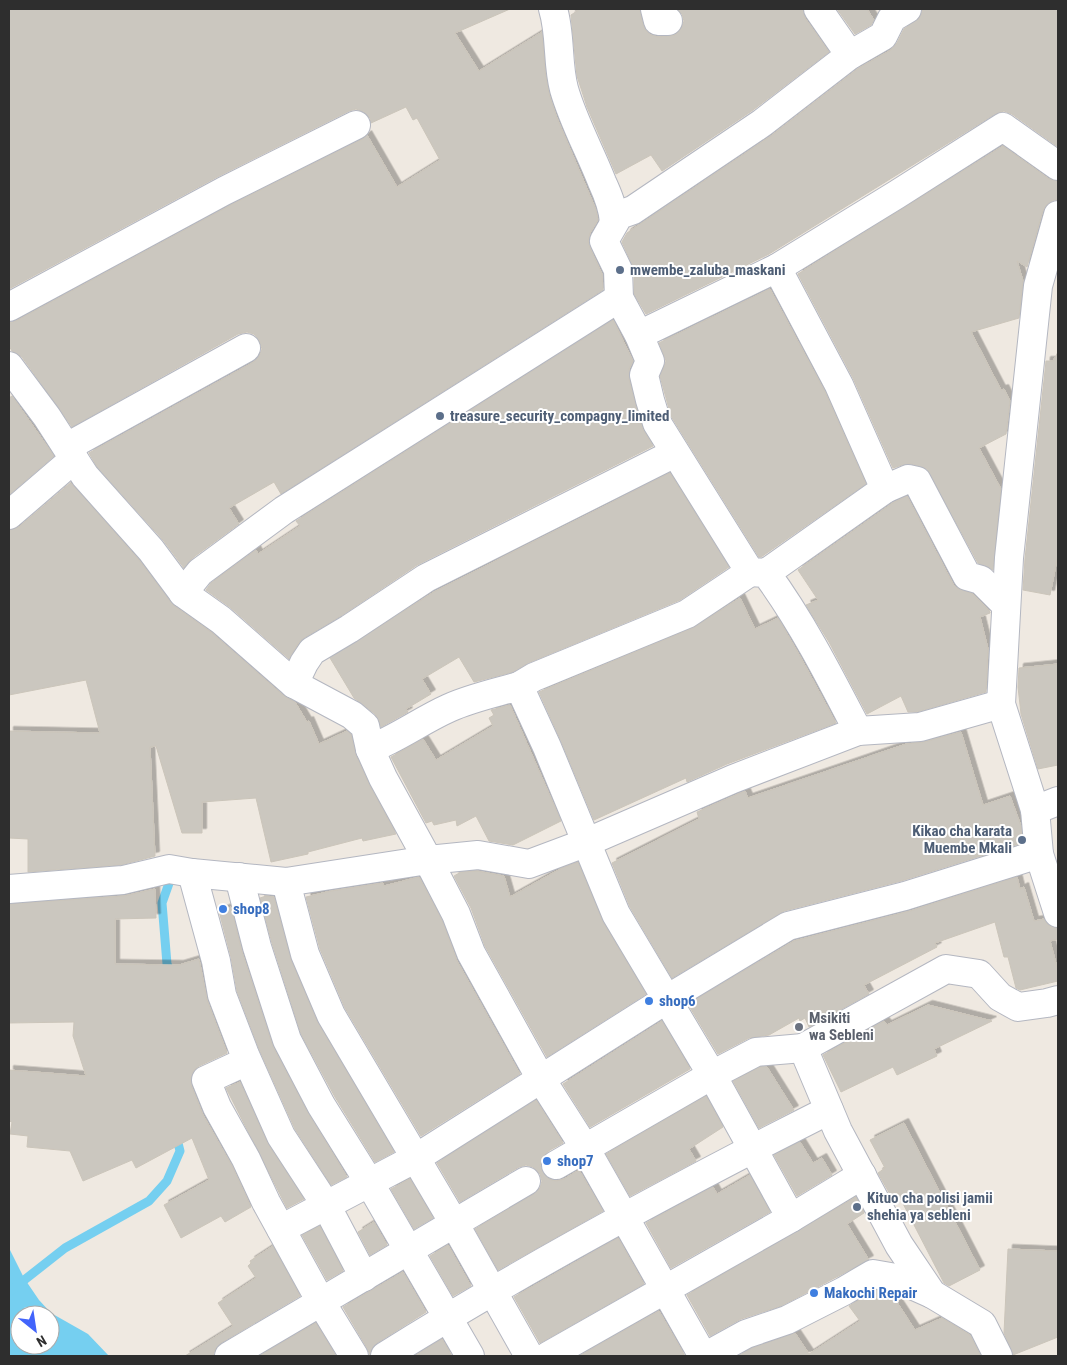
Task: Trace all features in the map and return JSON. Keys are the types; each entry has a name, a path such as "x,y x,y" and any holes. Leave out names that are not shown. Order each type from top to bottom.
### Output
{"street":[{"path":"553,9 556,18 559,61 564,88 579,131 613,208 614,222"},
{"path":"818,9 850,55"},
{"path":"858,730 814,648 783,596 758,572 675,454 657,423 644,375 650,361 639,335 619,298 618,270 604,241 619,215 633,210 762,123 850,55 883,36 892,18 907,9"},
{"path":"9,307 224,192 356,125"},
{"path":"639,335 776,268 1003,127 1058,166"},
{"path":"1058,215 1038,286 1009,558 1001,704 1046,805 1039,854 1058,913"},
{"path":"776,268 839,385 885,489"},
{"path":"183,593 200,572 284,510 619,298"},
{"path":"9,515 71,453 246,348"},
{"path":"9,366 47,417 85,476 151,550 183,593 221,620 294,684 352,715 365,726 370,749 383,778 456,914 472,953 541,1079 585,1148 665,1290 705,1356 746,1334 787,1320 873,1274 896,1278 932,1294 982,1324 998,1356"},
{"path":"294,684 312,651 426,578 675,454"},
{"path":"370,749 393,739 449,708 519,686 686,614 758,572 885,489 908,479 917,480 964,573 967,576 981,580 1006,605"},
{"path":"519,686 547,747 585,843 616,914 712,1074 792,1218"},
{"path":"9,889 123,880 169,869 286,882 428,860 478,855 529,864 585,843 732,779 858,730 920,727 1001,704"},
{"path":"281,1229 416,1158 667,999 788,926 905,896 1039,854"},
{"path":"192,873 216,961 222,995 247,1061 282,1136 326,1205 364,1277"},
{"path":"238,877 257,947 287,1040 320,1105 369,1182 470,1356"},
{"path":"286,882 305,954 331,1015 454,1223 529,1356"},
{"path":"556,1165 712,1074 756,1052 804,1048 946,970 979,974 1000,997 1018,1007 1058,1000"},
{"path":"804,1048 838,1131 898,1245 932,1294"},
{"path":"247,1061 206,1080 217,1107 246,1159 266,1202 321,1302 354,1356"},
{"path":"385,1356 492,1290 753,1148 829,1110"},
{"path":"548,1356 792,1218 862,1175"},
{"path":"229,1356 526,1181"}],"water":[{"path":"9,1248 24,1278 44,1305 10,1305 10,1355 60,1355 60,1318 88,1334 109,1356 9,1356"}],"building":[{"path":"9,9 510,9 455,33 479,71 542,32 549,94 557,118 596,210 598,220 590,233 588,241 602,274 603,290 281,494 274,482 229,508 239,524 191,559 184,568 163,540 97,467 89,453 254,362 262,349 259,340 254,334 247,332 238,334 72,427 22,357 12,351 9,346 9,323 16,321 231,205 363,139 367,135 397,187 440,160 417,118 413,120 406,107 371,123 370,118 364,112 356,109 349,111 217,177 9,289"},
{"path":"580,9 640,9 646,31 658,37 675,35 681,29 684,21 682,14 677,9 803,9 805,18 829,52 753,110 662,171 651,155 616,174 587,107 577,76 571,15"},
{"path":"837,9 867,9 874,20 871,25 855,34"},
{"path":"923,9 1058,9 1058,147 1012,114 1004,111 995,114 769,254 646,314 634,294 634,269 622,242 627,233 771,136 859,68 891,50 904,29 920,17"},
{"path":"1003,146 1049,179 1058,181 1058,200 1047,204 1043,210 1027,267 1017,261 1023,281 1019,318 971,332 1001,390 1004,389 1010,401 1006,434 979,448 1001,489 993,570 978,563 927,469 911,464 893,468 853,378 798,274"},
{"path":"770,289 825,392 866,484 759,557 671,416 660,376 666,361 659,343"},
{"path":"613,320 633,361 629,369 629,379 642,428 653,446 417,565 341,616 304,638 299,642 289,659 231,608 206,590 211,583 256,550 258,554 300,526 296,521"},
{"path":"1058,352 1058,554 1050,595 1023,590 1046,361 1053,361"},
{"path":"12,396 54,456 9,495 9,398"},
{"path":"670,473 729,567 680,600 528,663 513,672 474,682 459,657 422,679 431,694 406,709 408,712 381,727 375,714 354,698 330,658 434,592"},
{"path":"71,483 139,560 173,605 211,632 284,696 295,702 307,722 309,721 319,744 347,731 351,734 356,755 369,784 396,834 363,841 362,838 308,852 308,854 271,862 256,798 202,802 202,833 182,833 156,746 150,747 155,856 121,865 28,872 28,839 9,838 9,731 100,733 86,680 9,695 9,530 19,527"},
{"path":"907,496 953,584 957,588 973,594 990,612 980,617 988,649 986,692 917,712 908,712 901,696 867,714 829,642 806,605 818,600 798,570 893,503"},
{"path":"740,598 755,629 778,618 836,723 727,764 687,782 686,778 594,820 539,692 693,628"},
{"path":"1058,664 1058,765 1038,769 1021,714 1018,687 1019,668"},
{"path":"510,705 561,821 513,845 489,841 476,816 457,826 456,820 434,825 432,821 426,823 391,757 423,739 436,760 493,726 489,718 494,715 491,710"},
{"path":"961,732 983,805 1010,796 1021,826 1022,843 901,881 784,911 672,978 630,907 612,863 699,819 697,812 745,791 748,798 906,744 924,742"},
{"path":"578,862 603,922 646,994 547,1057 485,946 471,908 454,876 461,872 477,871 504,876 510,897 562,868"},
{"path":"419,877 442,920 457,961 520,1074 421,1136 345,1008 320,949 306,897 383,883 384,886"},
{"path":"1017,877 1020,889 1024,887 1034,921 1044,919 1048,925 1058,928 1058,939 1050,941 1058,971 1058,981 1020,990 1016,988 1008,957 1004,957 995,922 935,943 937,947 864,985 869,994 809,1027 805,1018 800,1021 799,1018 769,1035 749,1038 718,1054 688,1004 794,941 910,911"},
{"path":"155,889 156,918 115,919 115,964 179,965 199,959 207,1000 227,1053 194,1070 191,1085 203,1115 232,1166 251,1207 225,1222 221,1216 181,1238 164,1205 209,1180 192,1138 136,1168 132,1160 83,1181 70,1151 27,1147 28,1136 10,1134 12,1122 9,1121 9,1070 86,1076 73,1036 74,1022 9,1023 9,904 124,896"},
{"path":"266,896 274,897 291,960 317,1021 394,1152 375,1162 335,1097 301,1034 260,898"},
{"path":"231,907 242,952 273,1047 308,1113 347,1177 331,1185 295,1129 259,1049 237,991 231,957 219,911"},
{"path":"928,1005 992,1021 934,1049 937,1056 897,1075 893,1067 841,1092 823,1055 884,1021 887,1025"},
{"path":"662,1021 690,1069 590,1127 563,1084"},
{"path":"760,1067 767,1067 794,1110 759,1128 733,1081"},
{"path":"240,1082 268,1144 304,1199 287,1208 226,1088"},
{"path":"706,1096 723,1127 689,1149 696,1161 630,1196 606,1154"},
{"path":"536,1100 563,1143 548,1151 543,1157 540,1165 543,1173 549,1179 556,1181 564,1179 579,1170 603,1211 498,1270 475,1229 534,1194 540,1188 542,1181 540,1174 533,1167 526,1165 519,1167 460,1202 437,1163"},
{"path":"904,1123 980,1270 949,1286 944,1283 897,1192 891,1196 878,1173 885,1168 870,1140"},
{"path":"800,1142 813,1163 822,1158 832,1175 797,1196 774,1155"},
{"path":"750,1175 770,1212 671,1268 646,1223 713,1187 717,1194"},
{"path":"410,1179 433,1218 414,1229 391,1189"},
{"path":"856,1197 864,1213 847,1224 869,1260 781,1306 741,1319 710,1336 687,1295"},
{"path":"374,1222 387,1245 370,1255 358,1232"},
{"path":"320,1226 343,1271 327,1280 302,1235"},
{"path":"618,1238 644,1284 540,1343 514,1297"},
{"path":"448,1245 471,1286 453,1296 430,1256"},
{"path":"273,1246 300,1296 221,1343 215,1349 213,1356 185,1356 233,1326 218,1303 256,1278 248,1266 251,1263 250,1261"},
{"path":"1008,1249 1058,1251 1058,1337 1013,1355 1004,1333"},
{"path":"403,1272 426,1312 377,1343 372,1348 370,1355 343,1307"},
{"path":"876,1290 891,1293 915,1330 942,1318 970,1335 981,1356 738,1356 752,1348 795,1333 809,1354 860,1321 849,1306"},
{"path":"659,1311 685,1356 579,1356"},
{"path":"316,1323 336,1356 259,1356"},
{"path":"442,1339 452,1356 414,1356"}],"waterway":[{"path":"172,976 167,964 162,903 173,872"},
{"path":"9,1292 65,1248 149,1201 167,1181 180,1151 176,1135"}],"place":[{"name":"mwembe_zaluba_maskani","path":"620,270"},
{"name":"treasure_security_compagny_limited","path":"440,416"},
{"name":"Kikao cha karata Muembe Mkali","path":"1022,840"},
{"name":"shop8","path":"223,909"},
{"name":"shop6","path":"649,1001"},
{"name":"Msikiti wa Sebleni","path":"799,1027"},
{"name":"shop7","path":"547,1161"},
{"name":"Kituo cha polisi jamii shehia ya sebleni","path":"857,1207"},
{"name":"Makochi Repair","path":"814,1293"}]}
